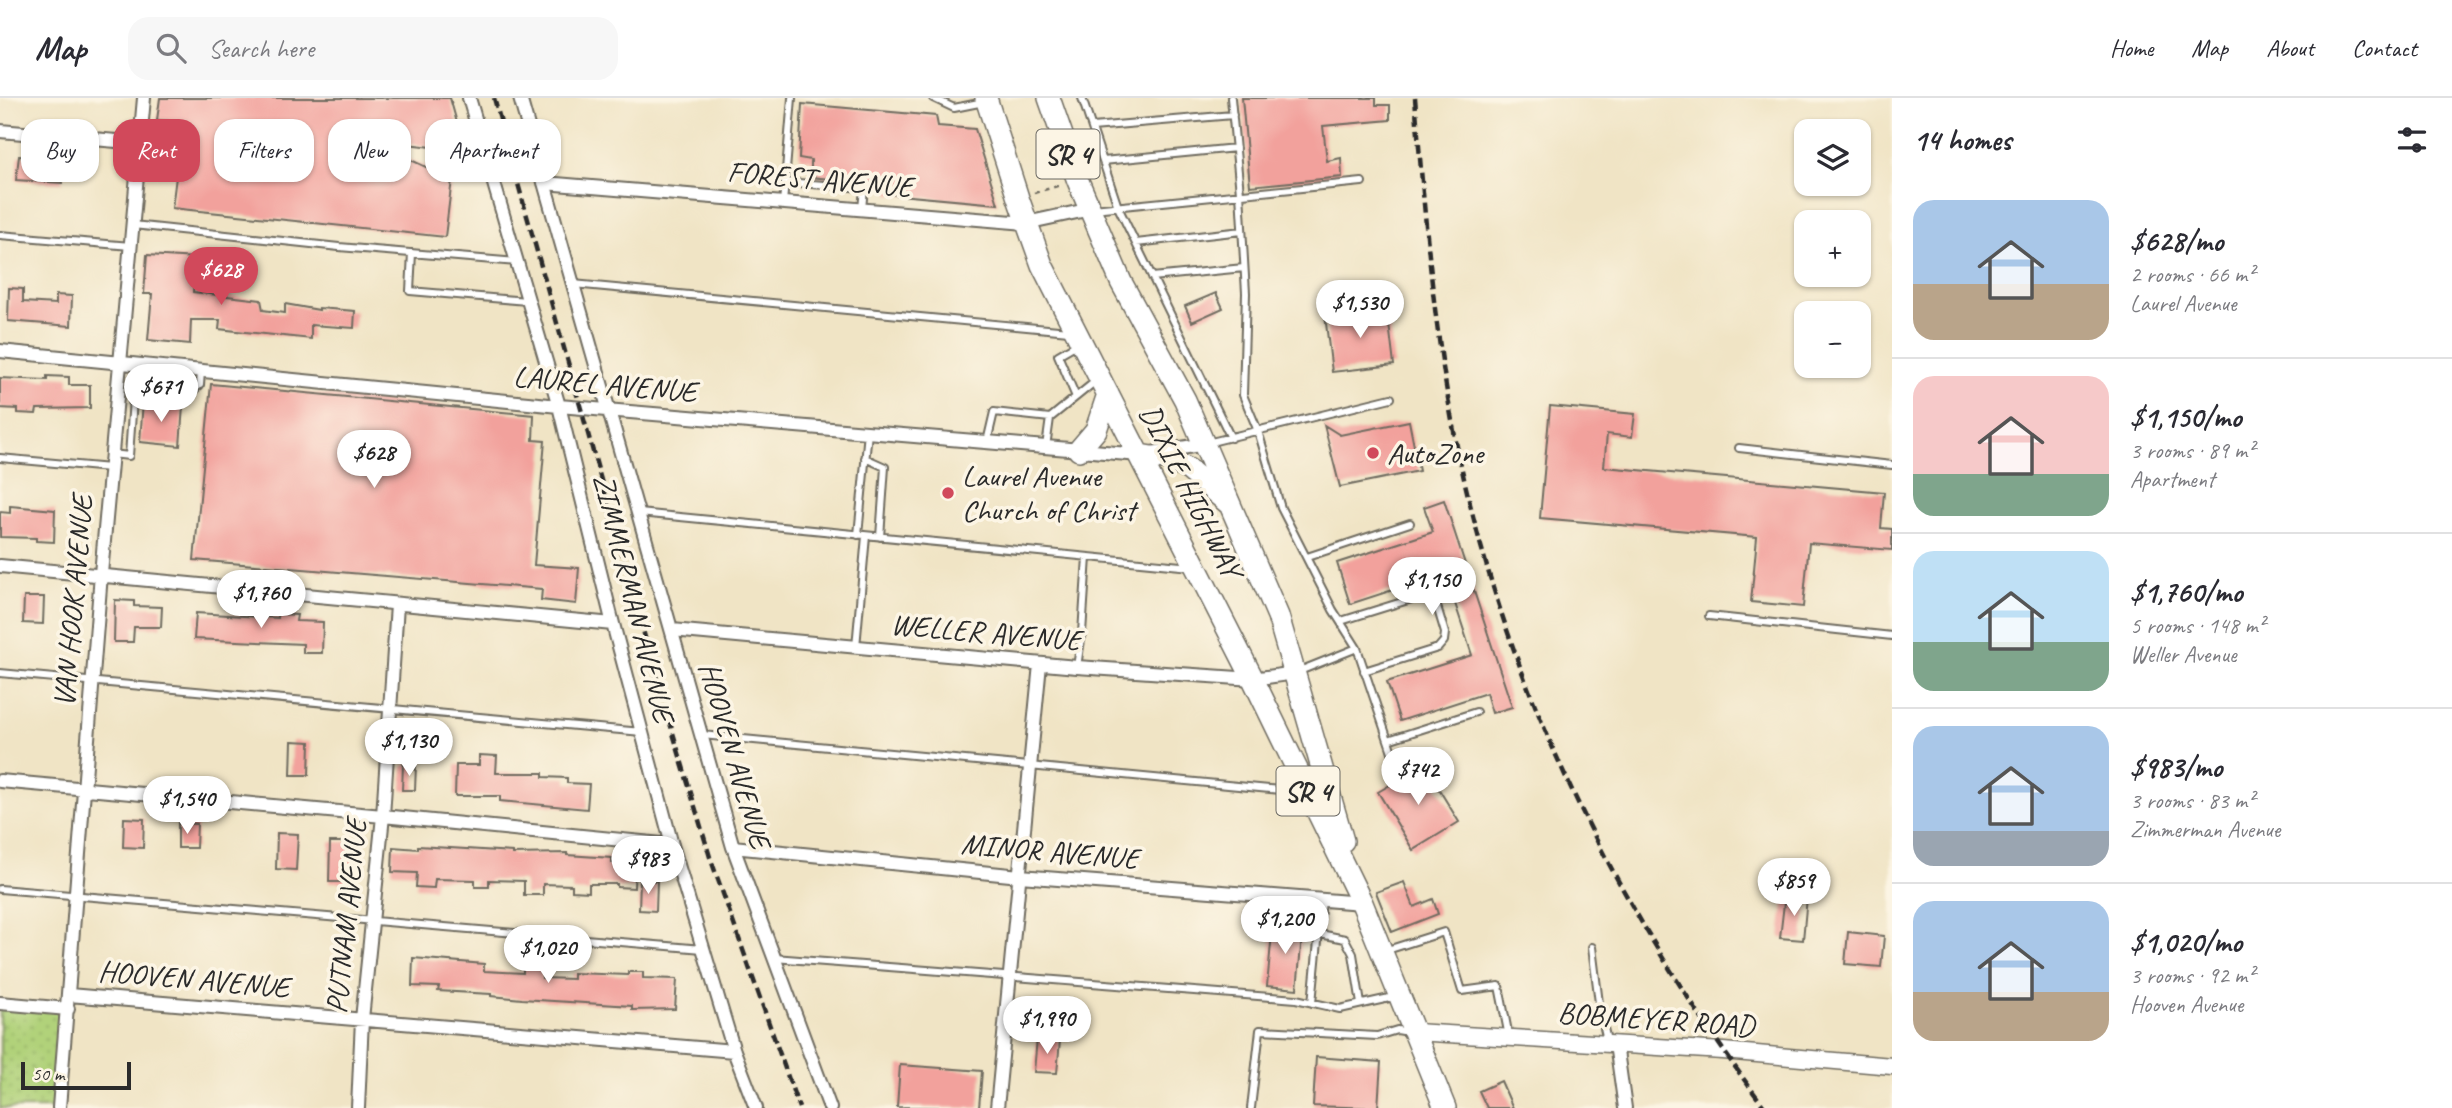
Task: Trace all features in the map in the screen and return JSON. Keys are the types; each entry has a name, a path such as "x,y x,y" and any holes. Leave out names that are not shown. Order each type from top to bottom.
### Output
{"main road":[{"name":"DIXIE HIGHWAY","path":"1049,98 1078,181 1121,282 1185,400 1278,616 1362,903"},
{"name":"DIXIE HIGHWAY","path":"986,99 1042,265 1253,679 1362,903 1445,1108"},
{"path":"1079,450 1096,430 1104,386"},
{"path":"1140,455 1169,460 1188,469 1232,506"}],"street":[{"name":"VAN HOOK AVENUE","path":"143,119 145,98"},
{"name":"ZIMMERMAN AVENUE","path":"469,98 559,407 612,624 672,845 734,1051 756,1108"},
{"path":"520,98 609,411"},
{"path":"0,131 113,141"},
{"name":"VAN HOOK AVENUE","path":"59,1108 101,574 137,182"},
{"name":"FOREST AVENUE","path":"544,183 1026,223 1091,209"},
{"name":"LAUREL AVENUE","path":"0,351 559,407 1140,455 1205,444"},
{"name":"HOOVEN AVENUE","path":"609,411 733,847 830,1108"},
{"path":"0,566 612,624"},
{"name":"PUTNAM AVENUE","path":"358,1108 362,1019 383,816 397,604"},
{"name":"WELLER AVENUE","path":"672,630 1077,667 1253,679 1296,673"},
{"path":"997,1108 1040,664"},
{"path":"0,781 672,845"},
{"name":"MINOR AVENUE","path":"733,847 1020,876 1362,903"},
{"name":"HOOVEN AVENUE","path":"69,995 734,1051"},
{"name":"HOOVEN AVENUE","path":"0,1003 68,1009"},
{"name":"BOBMEYER ROAD","path":"1415,1032 1612,1043 1892,1066"},
{"path":"1612,1043 1625,1108"}],"lane":[{"path":"783,202 792,98"},
{"path":"933,98 954,108 986,99"},
{"path":"1082,98 1118,206 1231,438"},
{"path":"1231,98 1244,268 1243,395 1258,431 1280,508 1333,610 1357,648 1393,755"},
{"path":"1092,127 1233,115"},
{"path":"1103,161 1236,148"},
{"path":"785,182 864,188 862,209"},
{"path":"1091,209 1362,183"},
{"path":"133,225 517,262"},
{"path":"1136,243 1242,231"},
{"path":"0,235 131,246"},
{"path":"412,253 410,291 529,301"},
{"path":"1153,277 1244,268"},
{"path":"573,284 1079,337"},
{"path":"1076,397 1058,355 1079,337"},
{"path":"112,454 129,456 133,399 140,392 153,388 195,389 200,385 201,371"},
{"path":"987,442 993,412 1049,418 1076,397 1104,386"},
{"path":"1205,444 1391,398"},
{"path":"1046,447 1049,418"},
{"path":"858,535 867,432"},
{"path":"1739,447 1892,465"},
{"path":"0,458 111,468"},
{"path":"865,458 885,467 880,537"},
{"path":"639,513 1197,568"},
{"path":"1307,557 1410,523"},
{"path":"856,647 866,536"},
{"path":"1077,667 1087,557"},
{"path":"1341,621 1418,597 1429,598 1436,603 1445,633 1444,641 1438,648 1364,671"},
{"path":"1709,616 1892,636"},
{"path":"1296,673 1357,648"},
{"path":"0,673 642,732"},
{"path":"1388,740 1476,712"},
{"path":"702,736 1309,793"},
{"path":"0,889 703,948"},
{"path":"1312,1003 1322,900"},
{"path":"1382,951 1444,932 1462,991 1499,986 1510,1038"},
{"path":"1320,934 1345,939 1353,954 1361,1004"},
{"path":"1592,947 1599,999 1612,1043"},
{"path":"774,958 1296,999 1340,1009 1400,996"},
{"path":"1251,1108 1260,1030 1377,1035 1396,1030 1415,1032"}],"path":[{"path":"1034,193 1066,184"}],"green space":[{"path":"0,1003 68,1009 59,1108 0,1108"}],"building":[{"path":"160,98 450,98 456,119 425,119 425,146 411,144 411,119 328,119 328,182 411,182 411,160 425,166 425,182 452,182 445,237 172,208 175,182 200,182 200,119 157,119"},
{"path":"1242,98 1376,98 1376,105 1390,105 1390,120 1323,126 1327,161 1341,158 1342,177 1250,186"},
{"path":"802,104 936,116 938,126 975,129 998,204 889,194 889,185 811,177 811,160 799,158"},
{"path":"19,156 21,156 21,180 16,180"},
{"path":"147,255 196,258 193,292 261,300 263,310 285,313 285,304 319,310 355,311 354,328 311,325 311,339 219,329 220,320 191,320 190,344 148,340 152,294 144,294"},
{"path":"9,288 23,289 23,302 56,304 56,295 72,296 71,326 8,321"},
{"path":"1216,293 1223,308 1192,322 1185,306"},
{"path":"1387,307 1394,365 1332,372 1325,315"},
{"path":"47,376 69,377 69,385 90,385 90,408 37,409 36,414 0,408 0,378 47,380"},
{"path":"211,384 534,415 533,440 545,441 534,565 579,568 576,604 541,600 542,589 194,560"},
{"path":"143,401 183,406 180,446 140,442"},
{"path":"1550,406 1635,414 1632,437 1607,434 1604,467 1884,492 1881,528 1892,529 1892,550 1809,543 1803,607 1751,602 1757,537 1540,518"},
{"name":"AutoZone","path":"1409,421 1419,471 1340,487 1324,425 1340,435"},
{"path":"1444,500 1512,707 1492,713 1486,693 1400,721 1387,682 1472,655 1445,573 1350,604 1337,563 1433,532 1424,507"},
{"path":"10,506 55,510 54,542 36,541 36,538 0,537 0,512 10,513"},
{"path":"24,597 44,597 43,624 23,623"},
{"path":"115,600 134,601 134,606 162,607 161,627 134,627 133,642 114,642"},
{"path":"196,613 278,618 278,614 297,615 296,621 323,622 322,653 303,653 303,644 194,639"},
{"path":"292,741 310,742 309,775 291,775"},
{"path":"479,755 497,756 496,773 543,773 543,777 567,778 567,783 589,784 587,809 500,801 500,796 455,796 456,765 479,765"},
{"path":"403,765 416,765 415,790 402,790"},
{"path":"1424,765 1459,822 1413,850 1378,792"},
{"path":"124,818 144,819 143,848 123,847"},
{"path":"178,823 197,824 196,848 178,848"},
{"path":"277,833 298,834 296,870 276,869"},
{"path":"330,842 353,842 352,882 329,882"},
{"path":"418,846 513,854 567,853 612,858 612,863 635,864 634,888 617,887 617,884 589,884 589,892 572,891 572,885 543,884 543,895 524,895 524,881 489,880 489,887 475,887 475,880 435,879 434,888 416,887 417,873 392,872 393,847 418,849"},
{"path":"640,880 657,881 656,911 639,910"},
{"path":"1404,882 1414,907 1433,899 1438,914 1392,932 1376,892"},
{"path":"1785,895 1807,897 1803,940 1780,938"},
{"path":"1273,922 1303,925 1297,989 1267,986"},
{"path":"1848,932 1884,936 1881,967 1845,964"},
{"path":"413,958 484,964 484,971 523,973 523,967 542,968 542,978 573,979 573,973 628,975 628,972 643,972 643,978 677,979 675,1009 632,1010 632,1006 522,999 438,991 439,987 412,986"},
{"path":"1037,1038 1060,1040 1057,1073 1034,1072"},
{"path":"1316,1057 1381,1062 1378,1108 1313,1106"},
{"path":"900,1065 982,1071 979,1108 897,1107"},
{"path":"1501,1081 1513,1108 1487,1108 1479,1091"}],"railway":[{"path":"494,98 653,666 710,857 799,1108"},
{"path":"1415,98 1431,278 1450,412 1481,545 1508,632 1539,716 1576,799 1617,879 1662,957 1765,1108"}],"place":[{"name":"AutoZone","path":"1373,453"},
{"name":"Laurel Avenue Church of Christ","path":"948,493"}]}
